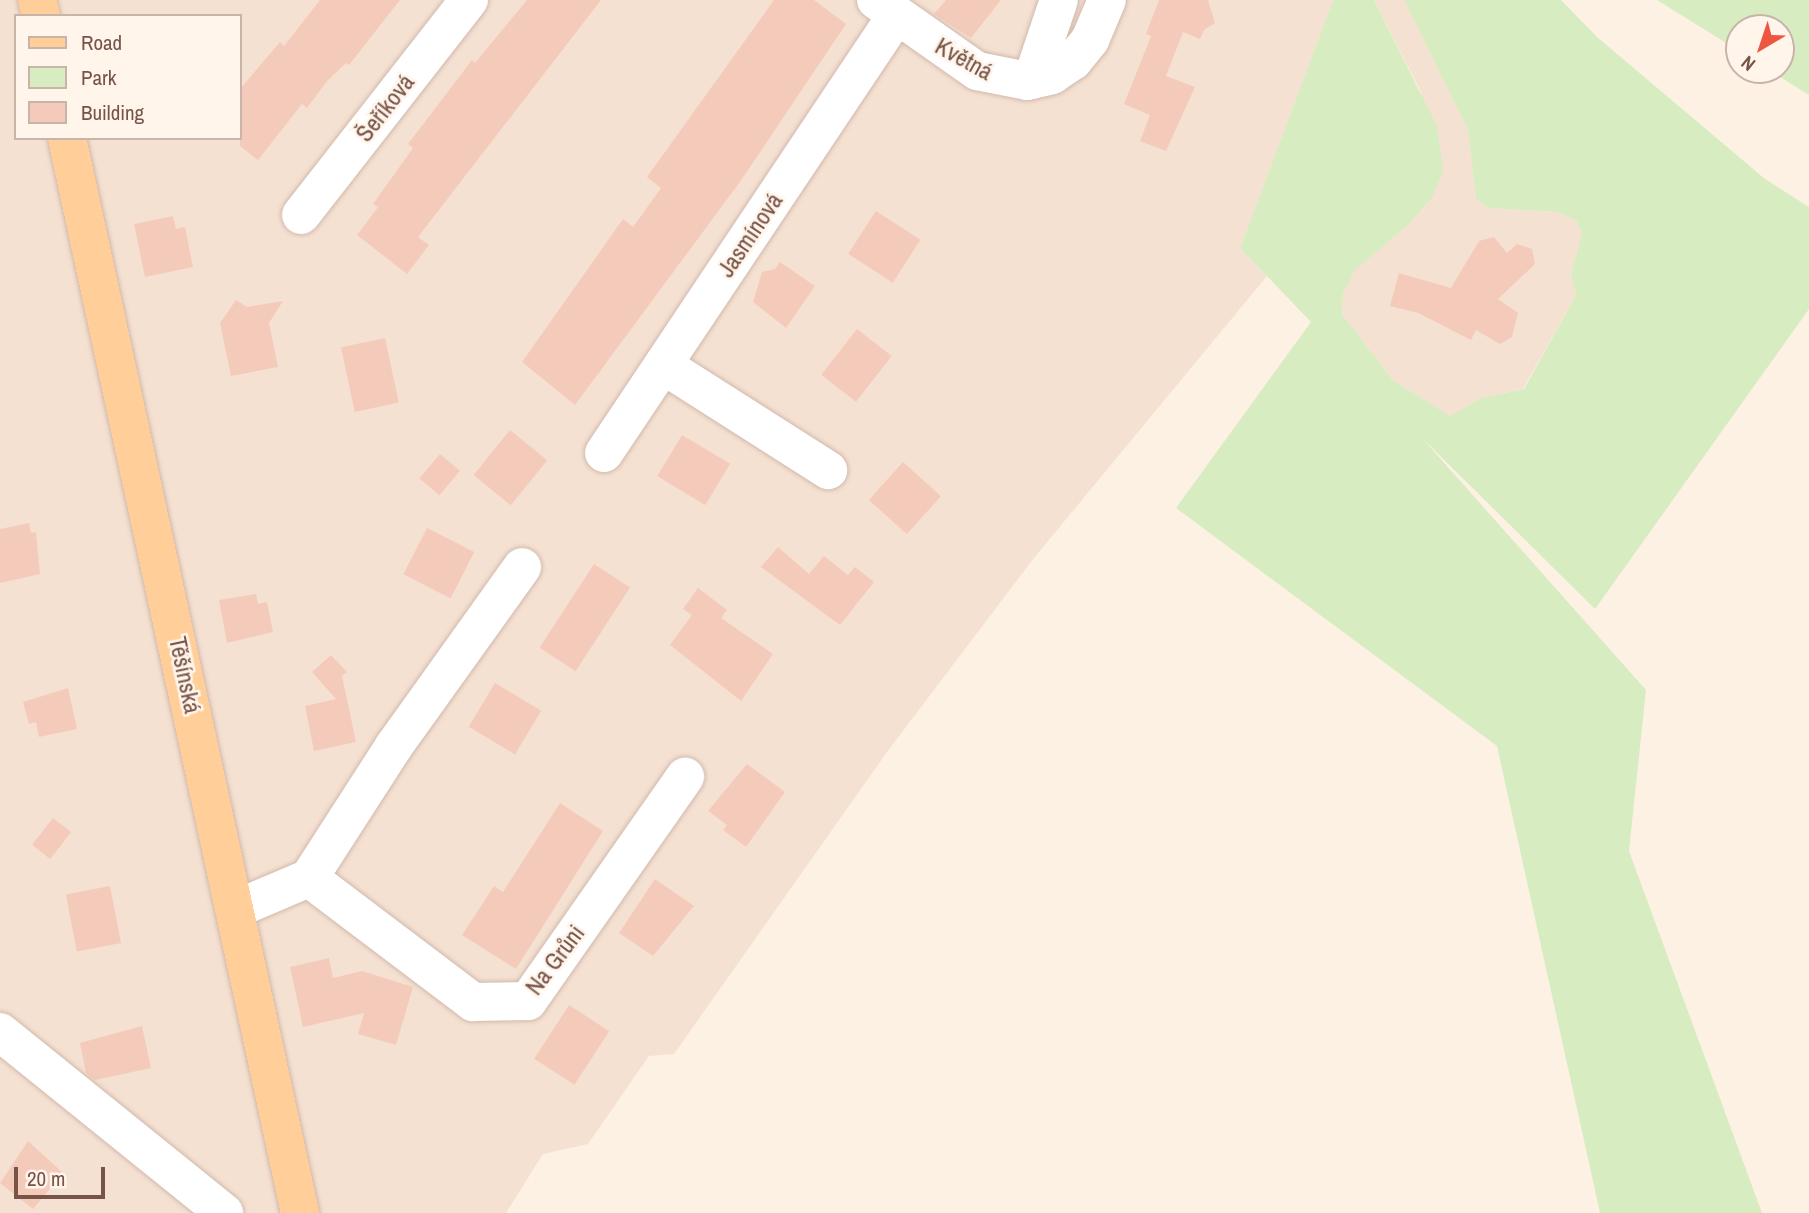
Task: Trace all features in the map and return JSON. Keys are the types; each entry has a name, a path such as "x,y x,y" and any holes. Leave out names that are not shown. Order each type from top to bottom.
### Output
{"main road":[{"name":"Těšínská","path":"67,140 300,1213"}],"street":[{"name":"Šeříková","path":"301,215 469,0"},
{"path":"1032,80 1059,0"},
{"name":"Květná","path":"886,8 977,71 1001,79 1032,80 1063,69 1082,51 1107,0"},
{"name":"Jasmínová","path":"604,453 663,365 886,8"},
{"path":"663,365 828,470"},
{"path":"236,909 309,878 394,746 522,567"},
{"name":"Na Grůni","path":"309,878 473,1002 528,1000 685,777"},
{"path":"0,1032 224,1213"}],"shaded area":[{"path":"0,0 1333,0 1240,248 1267,276 1034,558 887,752 674,1054 649,1056 588,1144 543,1154 506,1213 0,1213"},
{"path":"1374,0 1404,0 1468,130 1476,199 1488,208 1556,212 1576,220 1582,233 1571,274 1576,295 1523,389 1481,398 1450,416 1393,380 1342,314 1343,294 1355,269 1410,223 1432,198 1421,92"}],"green space":[{"path":"1333,0 1374,0 1437,126 1443,170 1432,198 1410,223 1355,270 1343,294 1342,314 1393,380 1450,416 1481,398 1524,389 1576,295 1571,274 1582,233 1576,220 1556,212 1488,208 1476,199 1468,130 1404,0 1561,0 1597,37 1765,179 1809,207 1809,309 1595,609 1422,438 1646,690 1629,851 1762,1213 1600,1213 1497,746 1176,508 1311,322 1240,248"},
{"path":"1657,0 1809,0 1809,95 1791,84 1795,84 1795,14 1725,14 1725,42"}],"building":[{"path":"320,0 400,0 349,65 346,63 327,81 307,108 302,104 258,160 240,146 242,87 280,42 284,46"},
{"path":"527,0 601,0 418,237 429,245 407,274 357,235 378,207 373,204 413,148 408,144 472,60 475,63"},
{"path":"774,0 814,0 846,24 742,179 575,405 522,362 623,219 633,227 661,188 647,177"},
{"path":"946,0 1001,0 971,38 934,14"},
{"path":"1159,0 1208,0 1215,23 1204,30 1200,39 1183,32 1166,76 1195,87 1166,151 1140,141 1150,115 1124,104 1151,36 1146,34"},
{"path":"876,211 920,240 893,283 848,254"},
{"path":"173,216 176,229 185,227 193,267 145,277 134,224"},
{"path":"1494,237 1507,253 1517,244 1532,249 1535,264 1498,299 1518,313 1512,337 1500,344 1476,330 1471,340 1418,313 1390,306 1399,273 1451,288 1479,241"},
{"path":"780,262 815,286 786,328 753,302 762,272 775,269"},
{"path":"236,300 247,307 283,301 269,323 278,367 231,376 220,323"},
{"path":"857,329 892,356 856,402 821,375"},
{"path":"385,338 399,403 355,412 341,347"},
{"path":"510,430 547,460 511,505 473,475"},
{"path":"682,435 730,464 705,505 657,476"},
{"path":"440,454 460,471 439,495 419,479"},
{"path":"903,462 941,496 907,534 869,500"},
{"path":"29,523 31,533 36,532 40,574 0,583 0,529"},
{"path":"427,528 474,552 451,598 403,574"},
{"path":"778,547 809,574 824,556 848,575 855,567 874,582 840,625 761,567"},
{"path":"594,564 630,587 576,671 540,648"},
{"path":"698,588 727,610 721,618 773,654 741,701 670,645 692,615 683,609"},
{"path":"256,594 258,604 267,602 273,632 227,643 219,600"},
{"path":"331,655 347,672 342,676 356,742 314,751 305,706 336,699 312,672"},
{"path":"495,683 541,711 515,755 469,727"},
{"path":"68,688 77,729 39,737 36,722 29,724 23,702"},
{"path":"747,764 785,792 746,847 723,830 727,825 708,811"},
{"path":"560,803 603,831 516,969 462,935 494,886 503,892"},
{"path":"53,818 71,832 50,859 32,845"},
{"path":"655,879 694,906 653,956 619,933"},
{"path":"110,886 121,943 77,952 66,895"},
{"path":"329,958 333,978 362,971 413,987 396,1045 358,1034 364,1013 303,1027 290,967"},
{"path":"569,1005 609,1031 574,1085 534,1059"},
{"path":"142,1026 151,1068 95,1080 86,1073 80,1043"},
{"path":"28,1141 63,1173 33,1209 0,1183"}]}
